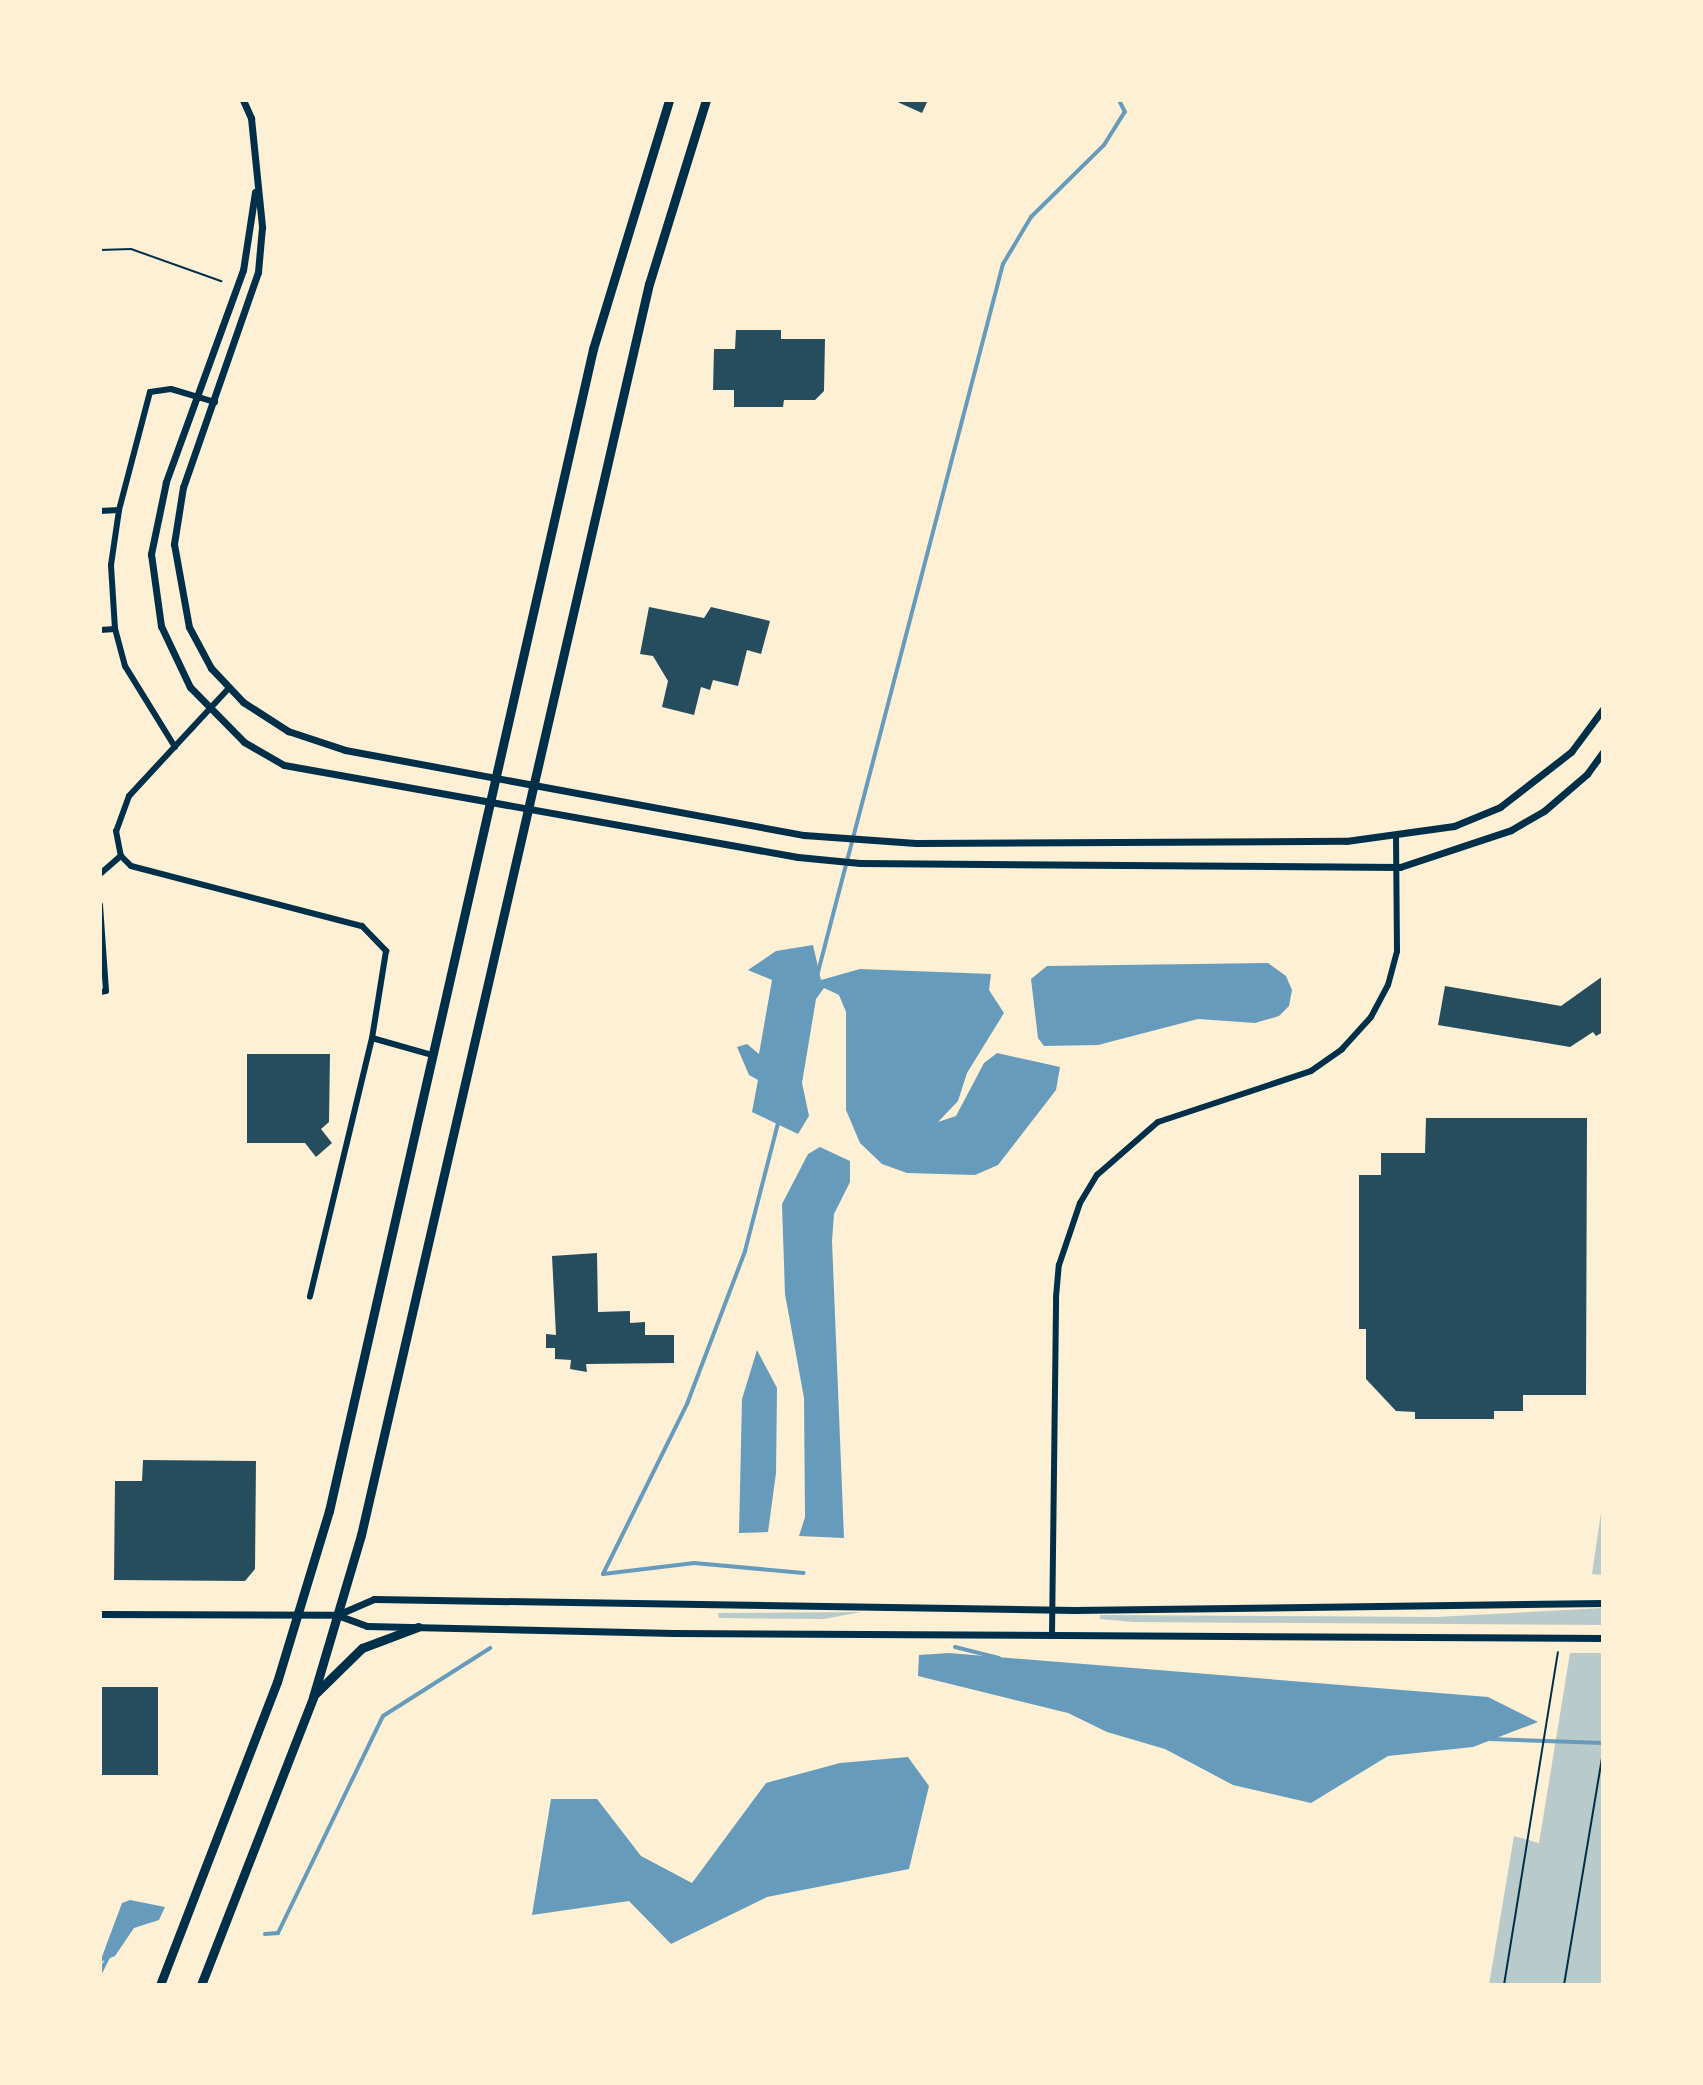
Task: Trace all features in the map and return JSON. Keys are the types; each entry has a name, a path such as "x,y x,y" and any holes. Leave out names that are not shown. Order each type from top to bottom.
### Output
{"main road":[{"path":"160,1985 301,1615 593,349 669,100"},
{"path":"201,1985 313,1697 361,1535 530,812 649,284 706,100"},
{"path":"313,1697 362,1648 418,1627"}],"street":[{"path":"243,100 251,118 262,227 258,272 183,487 174,544 189,627 211,668 229,688 288,731 345,750 776,830 878,841 1396,838 1454,826 1500,807 1571,752 1603,709"},
{"path":"256,182 243,270 155,518 151,554 155,600 171,657 211,708 244,742 284,765 530,812 798,857 860,863 1400,867 1511,830 1544,811 1587,774 1603,752"},
{"path":"175,747 125,666 115,629 111,565 119,510 150,392 157,387 215,402"},
{"path":"100,511 119,510"},
{"path":"100,630 115,629"},
{"path":"229,688 118,814 121,856 131,866 154,875 362,926 377,935 386,951 386,969 372,1038 310,1297"},
{"path":"1052,1634 1056,1297 1059,1265 1080,1203 1106,1166 1158,1122 1197,1105 1290,1079 1342,1049 1371,1017 1388,985 1397,951 1400,867 1396,838"},
{"path":"100,874 121,856"},
{"path":"100,905 103,992"},
{"path":"372,1038 432,1055"},
{"path":"337,1615 374,1599 1053,1610 1603,1603"},
{"path":"100,1614 337,1615 367,1626 418,1627 1603,1638"}],"path":[{"path":"100,250 145,253 221,281"},
{"path":"1504,1985 1558,1652"},
{"path":"1564,1985 1603,1753"}],"shaded area":[{"path":"1603,1499 1603,1575 1592,1574"},
{"path":"1603,1608 1603,1625 1133,1622 1100,1619 1100,1615 1435,1617"},
{"path":"861,1612 824,1619 719,1618 718,1613"},
{"path":"1570,1653 1603,1653 1603,1985 1489,1985 1514,1836 1539,1843"}],"water":[{"path":"813,945 821,980 860,969 991,974 989,990 1004,1013 967,1073 958,1101 938,1122 956,1116 984,1063 997,1053 1060,1067 1056,1090 998,1165 975,1175 907,1173 882,1164 860,1143 846,1110 846,1012 839,995 824,988 816,999 802,1083 809,1116 798,1134 752,1112 758,1080 749,1075 737,1047 747,1044 759,1054 772,980 748,970 776,951"},
{"path":"1268,963 1286,976 1292,990 1289,1006 1279,1016 1255,1023 1198,1019 1098,1045 1044,1046 1038,1038 1031,979 1047,966"},
{"path":"820,1147 850,1161 850,1182 834,1214 832,1241 844,1538 799,1536 805,1517 804,1398 785,1294 782,1204 808,1154"},
{"path":"757,1350 777,1388 776,1473 768,1532 739,1533 742,1399"},
{"path":"949,1653 1488,1697 1538,1722 1473,1747 1388,1756 1311,1803 1233,1785 1165,1749 1107,1732 1068,1713 918,1676 919,1655"},
{"path":"908,1757 929,1786 909,1869 767,1897 671,1944 629,1901 532,1915 551,1799 597,1799 641,1856 692,1883 766,1783 840,1763"},
{"path":"130,1900 165,1907 159,1920 134,1928 115,1956 100,1962 122,1903"}],"building":[{"path":"893,100 928,100 922,113"},
{"path":"736,330 781,330 781,339 825,339 824,391 815,400 784,400 783,407 734,407 734,390 713,390 714,349 735,349"},
{"path":"649,607 704,618 711,607 770,621 761,654 747,650 738,686 713,680 710,690 701,687 694,715 662,707 668,681 653,656 640,654"},
{"path":"1603,976 1603,1032 1596,1036 1593,1032 1570,1047 1438,1025 1445,986 1561,1006"},
{"path":"247,1054 330,1054 329,1122 321,1129 332,1143 316,1157 305,1143 247,1143"},
{"path":"1426,1118 1587,1118 1586,1395 1523,1395 1523,1411 1494,1411 1494,1419 1415,1419 1415,1412 1396,1411 1366,1379 1366,1329 1359,1329 1359,1175 1381,1175 1381,1153 1425,1153"},
{"path":"597,1253 598,1312 630,1311 630,1323 645,1322 645,1335 674,1335 674,1363 586,1364 587,1372 570,1369 571,1360 555,1359 555,1348 546,1348 546,1334 556,1335 552,1256"},
{"path":"143,1460 256,1461 255,1569 245,1581 114,1580 115,1481 142,1481"},
{"path":"100,1687 158,1687 158,1775 100,1775"}],"waterway":[{"path":"818,972 1003,264 1031,217 1104,145 1125,112 1119,100"},
{"path":"603,1574 687,1404 745,1251 779,1120"},
{"path":"603,1574 694,1563 804,1573"},
{"path":"955,1647 999,1658"},
{"path":"265,1934 278,1933 383,1716 490,1648"},
{"path":"1489,1739 1603,1743"},
{"path":"100,1973 109,1955"}]}
